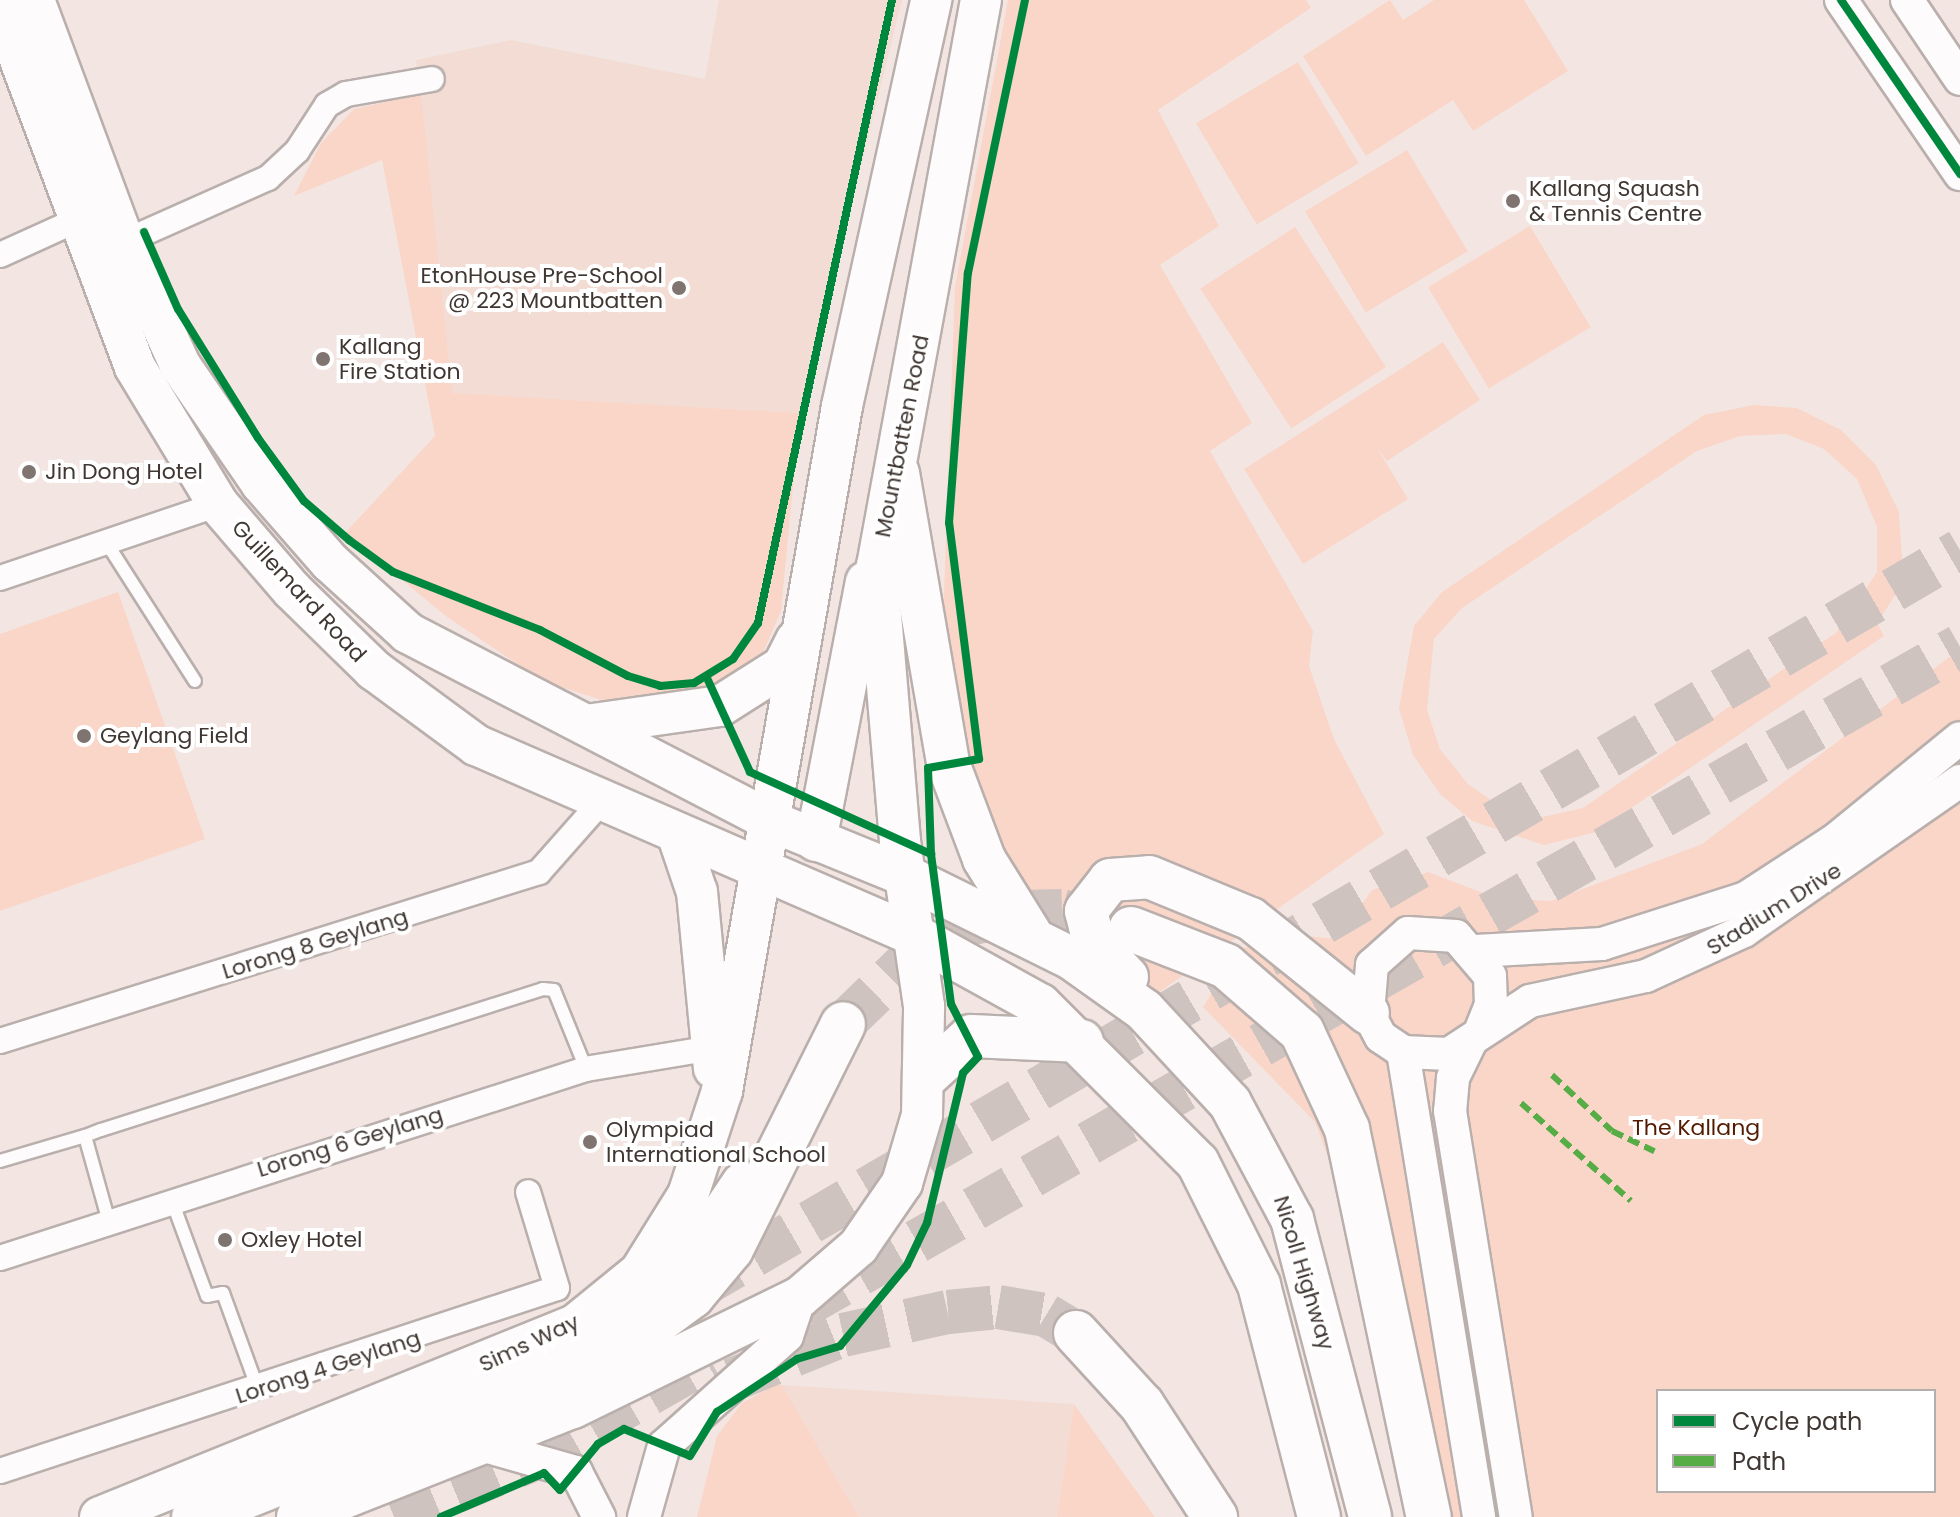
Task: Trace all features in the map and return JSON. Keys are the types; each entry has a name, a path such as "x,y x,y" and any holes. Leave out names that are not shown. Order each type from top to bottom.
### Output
{"highway":[{"path":"898,473 924,591 948,763 984,859 1033,937"},
{"path":"1265,1159 1251,1111 1214,1058 1094,943 1087,919 1091,896 1129,875 1199,892 1251,919 1368,1013"},
{"name":"Nicoll Highway","path":"905,876 1033,937 1144,1010 1195,1059 1265,1159 1292,1219 1370,1517"},
{"path":"1131,929 1226,966 1302,1032 1347,1129 1429,1517"},
{"name":"Nicoll Highway","path":"913,935 1040,1005 1082,1041 1177,1136 1234,1227 1274,1330 1319,1517"},
{"path":"194,1517 569,1367 643,1332 692,1296 731,1249 843,1024"},
{"path":"925,1078 971,1036 1082,1041"},
{"path":"1076,1333 1142,1405 1215,1517"}],"main road":[{"path":"762,870 773,822 800,633 931,0"},
{"name":"Mountbatten Road","path":"905,876 877,566 898,473 981,0"},
{"name":"Guillemard Road","path":"10,15 77,220 135,367 218,504 374,670 476,745 600,803 913,935"},
{"name":"Guillemard Road","path":"10,15 124,242 180,365 261,483 330,562 408,633 593,724 773,822 905,876"},
{"path":"762,870 816,841 839,695 868,574 877,566"},
{"path":"593,724 720,706 783,666 800,633"},
{"path":"667,831 701,927 715,1066"},
{"name":"Sims Way","path":"100,1517 575,1325 640,1272 667,1234 700,1169 715,1066 762,870"},
{"path":"297,1517 481,1445 800,1297 858,1247 893,1203 914,1151 925,1078 905,876"},
{"path":"575,1325 617,1319 680,1275 724,1219 803,1068 843,1024"}],"street":[{"path":"1841,0 1960,174"},
{"path":"1907,0 1960,79"},
{"path":"124,242 268,178 297,151 327,105 346,94 432,79"},
{"path":"0,255 77,220"},
{"path":"0,578 218,504"},
{"name":"Stadium Drive","path":"1368,1013 1372,965 1408,933 1456,936 1476,951 1602,944 1746,898 1835,840 1960,738"},
{"name":"Stadium Drive","path":"1403,1052 1449,1054 1530,1001 1693,958 1794,902 1960,781"},
{"name":"Lorong 8 Geylang","path":"0,1041 539,872 600,803"},
{"path":"1476,951 1490,976 1491,1005 1453,1078 1450,1111 1516,1517"},
{"path":"1368,1013 1381,1037 1403,1052 1479,1517"},
{"name":"Lorong 6 Geylang","path":"0,1258 586,1069 715,1066"},
{"name":"Lorong 4 Geylang","path":"0,1471 258,1389 557,1288 528,1192"},
{"path":"644,1517 664,1446 787,1336 800,1297"},
{"path":"481,1445 576,1472 599,1517"}],"lane":[{"path":"106,542 195,681"},
{"path":"0,1161 543,989 554,990 586,1069"},
{"path":"85,1136 109,1222"},
{"path":"172,1201 207,1296 223,1293 258,1389"}],"shaded area":[{"path":"719,0 902,0 800,413 451,393 416,60 511,40 705,79"},
{"path":"782,1385 1074,1404 1057,1517 859,1517"}],"green space":[{"path":"1008,0 1306,0 1311,8 1158,110 1219,226 1160,265 1252,423 1210,451 1313,631 1309,666 1334,739 1384,834 1141,1005 1033,937 940,706 955,287"},
{"path":"1390,0 1403,20 1434,0 1524,0 1568,71 1473,131 1453,100 1366,156 1303,56"},
{"path":"1298,62 1359,163 1257,224 1196,123"},
{"path":"421,94 452,393 800,413 781,611 756,669 686,703 614,704 543,681 447,617 345,533 435,436 382,160 294,196 321,143 354,109"},
{"path":"1407,150 1468,251 1366,312 1305,211"},
{"path":"1530,226 1591,327 1489,388 1428,287"},
{"path":"1295,227 1386,367 1291,429 1200,289"},
{"path":"1443,342 1480,400 1387,461 1377,448 1408,499 1303,564 1244,469"},
{"path":"1754,405 1797,408 1841,430 1876,465 1899,512 1902,558 1896,594 1877,623 1884,636 1596,832 1544,845 1472,821 1440,794 1413,755 1399,708 1414,626 1442,592 1704,415","holes":["1786,434 1824,449 1857,479 1877,527 1877,572 1837,632 1583,808 1538,818 1498,805 1468,784 1440,749 1427,710 1434,639 1462,608 1697,451 1740,436"]},
{"name":"Geylang Field","path":"118,592 205,839 0,911 0,634"},
{"name":"The Kallang","path":"1960,649 1960,1517 1428,1517 1387,1315 1315,1122 1203,1007 1238,950 1285,934 1337,939 1372,890 1428,872 1496,898 1551,901 1702,844"},
{"path":"777,1384 782,1385 859,1517 697,1517 717,1436 742,1403"},
{"path":"1074,1404 1155,1517 1057,1517"}],"tunnel":[{"path":"696,1289 1960,551"},
{"path":"802,1307 1960,646"},
{"path":"843,1024 939,931 1021,912 1062,911 1122,927"},
{"path":"732,1380 843,1335 948,1312 998,1307 1046,1315 1076,1333"},
{"path":"394,1517 534,1459 710,1359"}],"marked path":[{"path":"1552,1075 1612,1131 1654,1151"},
{"path":"1521,1103 1631,1201"}],"cycle path":[{"path":"144,232 178,309 258,438 304,501 349,540 393,572 540,630 628,676 660,686 694,683 733,659 758,623 892,0"},
{"path":"441,1517 544,1473 560,1490 598,1444 624,1429 690,1456 717,1412 797,1359 840,1346 907,1265 927,1223 963,1073 978,1057 951,1004 931,854 928,768 979,759 949,523 968,273 1025,0"},
{"path":"1841,0 1960,174"},
{"path":"707,678 750,772 931,854"}],"place":[{"name":"Kallang Squash & Tennis Centre","path":"1513,201"},
{"name":"EtonHouse Pre-School @ 223 Mountbatten","path":"679,288"},
{"name":"Kallang Fire Station","path":"323,359"},
{"name":"Jin Dong Hotel","path":"29,472"},
{"name":"Geylang Field","path":"84,736"},
{"name":"Olympiad International School","path":"590,1142"},
{"name":"Oxley Hotel","path":"225,1240"}]}
